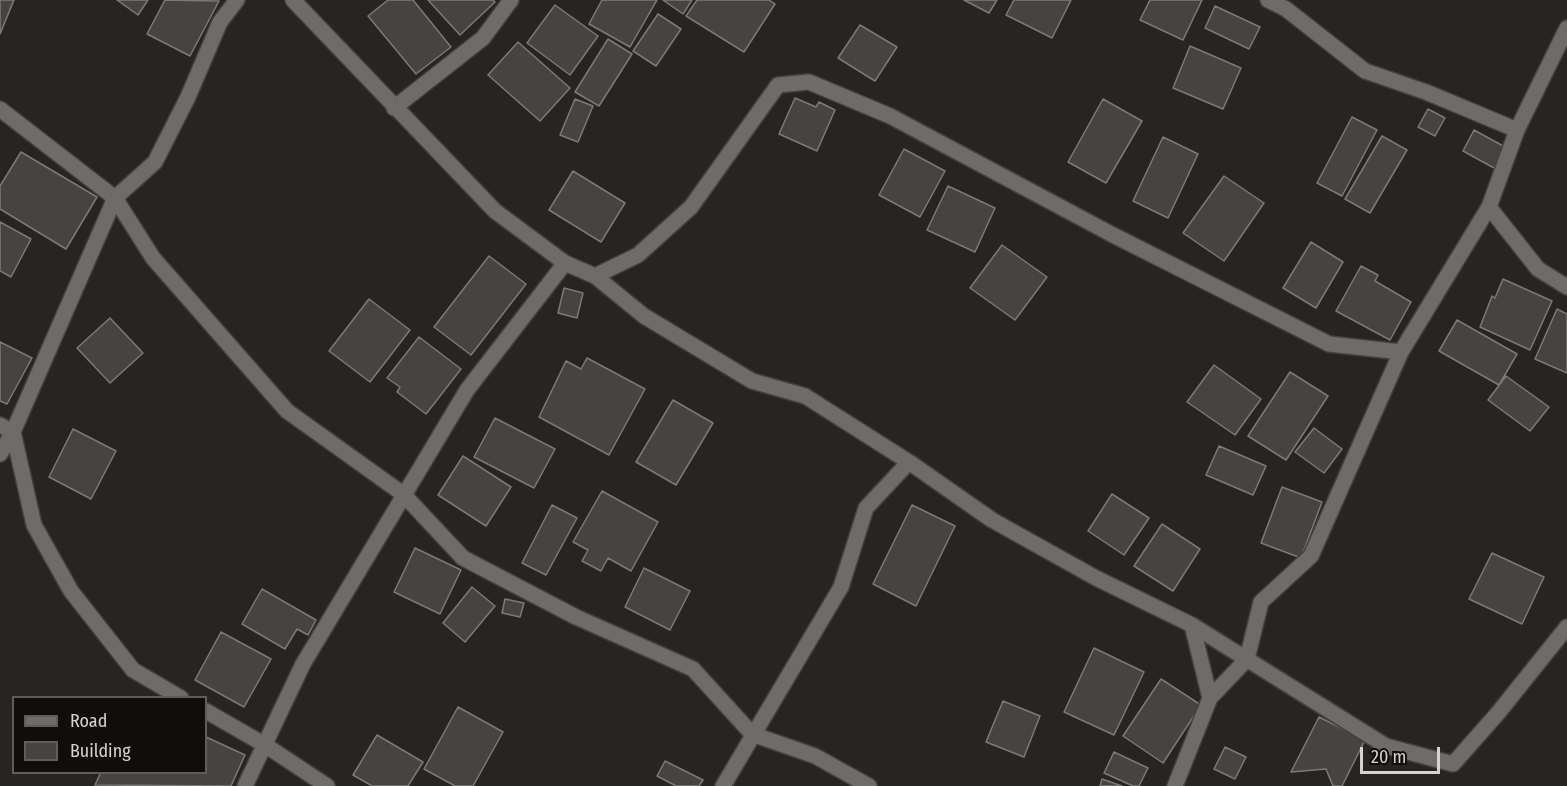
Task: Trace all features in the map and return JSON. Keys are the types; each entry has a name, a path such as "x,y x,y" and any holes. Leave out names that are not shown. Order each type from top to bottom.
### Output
{"street":[{"path":"0,454 7,428 115,198 154,162 188,97 220,22 237,0"},
{"path":"293,0 495,211 565,264 595,276 644,316 752,381 805,396 909,462 992,520 1096,578 1192,625 1386,746 1453,764 1498,713 1567,627"},
{"path":"394,108 483,38 511,0"},
{"path":"1268,0 1286,9 1365,71 1426,92 1517,130"},
{"path":"1175,786 1210,698 1247,659 1261,602 1311,556 1401,352 1489,207 1517,130 1567,28"},
{"path":"595,276 638,255 691,207 778,86 808,82 890,116 1123,241 1329,344 1401,352"},
{"path":"0,109 115,198 153,258 287,411 404,494 463,558 576,616 693,669 752,734 815,756 869,786"},
{"path":"1489,207 1538,269 1567,287"},
{"path":"245,786 303,664 467,390 565,264"},
{"path":"7,428 34,525 71,591 133,670 178,696"},
{"path":"723,786 841,587 866,508 909,462"},
{"path":"1192,625 1210,698"},
{"path":"207,712 265,745 327,786"}],"building":[{"path":"0,0 14,0 0,34"},
{"path":"117,0 148,0 138,15"},
{"path":"165,0 219,1 190,56 147,34"},
{"path":"388,0 413,0 451,47 416,74 368,16"},
{"path":"428,0 493,0 495,2 460,35"},
{"path":"602,0 657,0 630,47 589,24"},
{"path":"663,0 692,0 683,14"},
{"path":"697,0 769,0 775,4 744,52 686,16"},
{"path":"964,0 997,0 989,13"},
{"path":"1014,0 1071,0 1052,38 1006,15"},
{"path":"1150,0 1202,0 1183,40 1140,20"},
{"path":"555,5 598,36 570,75 527,43"},
{"path":"1215,6 1260,27 1249,49 1205,28"},
{"path":"658,14 681,29 656,66 633,51"},
{"path":"860,25 897,47 875,81 838,58"},
{"path":"608,39 632,54 599,106 575,92"},
{"path":"518,42 570,88 540,121 488,75"},
{"path":"1190,46 1241,68 1223,109 1173,88"},
{"path":"795,98 816,107 819,102 835,110 817,151 779,134"},
{"path":"575,99 593,106 578,142 560,135"},
{"path":"1103,99 1142,121 1106,183 1068,162"},
{"path":"1428,109 1445,118 1435,136 1418,127"},
{"path":"1352,117 1377,130 1342,196 1317,183"},
{"path":"1474,130 1505,147 1494,168 1463,151"},
{"path":"1382,136 1407,150 1370,213 1345,199"},
{"path":"1163,137 1198,154 1168,218 1133,201"},
{"path":"904,149 945,171 920,217 879,195"},
{"path":"21,152 97,197 66,249 0,209 0,186"},
{"path":"573,171 625,203 601,242 549,210"},
{"path":"1224,176 1264,203 1224,261 1183,233"},
{"path":"948,186 995,208 975,252 927,230"},
{"path":"0,222 31,239 11,277 0,271"},
{"path":"1311,242 1343,262 1316,308 1283,288"},
{"path":"1002,245 1047,277 1015,320 970,288"},
{"path":"489,256 526,284 471,355 434,327"},
{"path":"1361,266 1378,275 1375,281 1411,302 1390,340 1336,311"},
{"path":"1503,279 1552,301 1530,350 1480,327 1492,296 1495,298"},
{"path":"564,288 583,293 577,318 558,313"},
{"path":"369,299 410,330 370,382 329,351"},
{"path":"1557,309 1567,314 1567,373 1535,359"},
{"path":"110,318 143,353 110,383 77,348"},
{"path":"1457,320 1517,354 1499,385 1439,351"},
{"path":"419,337 461,369 426,414 397,392 400,387 387,378"},
{"path":"0,342 32,358 7,404 0,401"},
{"path":"587,358 645,389 609,455 539,417 566,361 581,369"},
{"path":"1214,365 1261,399 1235,435 1187,402"},
{"path":"1290,372 1328,396 1286,460 1248,436"},
{"path":"1506,376 1549,407 1530,431 1488,400"},
{"path":"673,400 713,423 676,485 636,462"},
{"path":"495,418 555,449 534,488 474,457"},
{"path":"1314,428 1342,449 1324,473 1295,452"},
{"path":"73,429 116,451 91,499 49,477"},
{"path":"1219,446 1266,466 1253,495 1206,475"},
{"path":"463,456 511,487 486,526 438,495"},
{"path":"1282,487 1322,502 1301,558 1261,543"},
{"path":"602,491 658,522 631,571 608,558 601,571 582,561 588,550 573,542"},
{"path":"1112,494 1149,518 1124,555 1088,531"},
{"path":"552,505 577,518 546,575 522,563"},
{"path":"912,505 955,526 916,606 873,584"},
{"path":"1162,524 1200,549 1173,591 1134,566"},
{"path":"415,548 461,570 440,614 394,592"},
{"path":"1492,553 1544,577 1522,624 1469,599"},
{"path":"644,568 690,591 670,630 625,607"},
{"path":"472,587 495,606 465,642 443,623"},
{"path":"262,589 316,620 308,635 297,629 285,649 242,624"},
{"path":"505,599 524,603 520,617 502,613"},
{"path":"221,632 271,659 244,707 195,680"},
{"path":"1094,648 1144,672 1114,735 1064,712"},
{"path":"1161,679 1201,705 1163,763 1123,736"},
{"path":"1003,701 1040,716 1024,757 986,742"},
{"path":"458,707 503,732 473,786 455,786 424,769"},
{"path":"1319,717 1365,740 1342,786 1333,786 1326,769 1291,772"},
{"path":"377,735 423,762 408,786 372,786 353,775"},
{"path":"207,737 245,755 231,786 95,785 100,774 207,774"},
{"path":"1225,747 1246,757 1235,779 1214,769"},
{"path":"1114,752 1148,768 1139,786 1133,786 1104,773"},
{"path":"665,761 703,780 699,786 676,786 657,776"},
{"path":"1102,779 1122,786 1100,786"}]}
